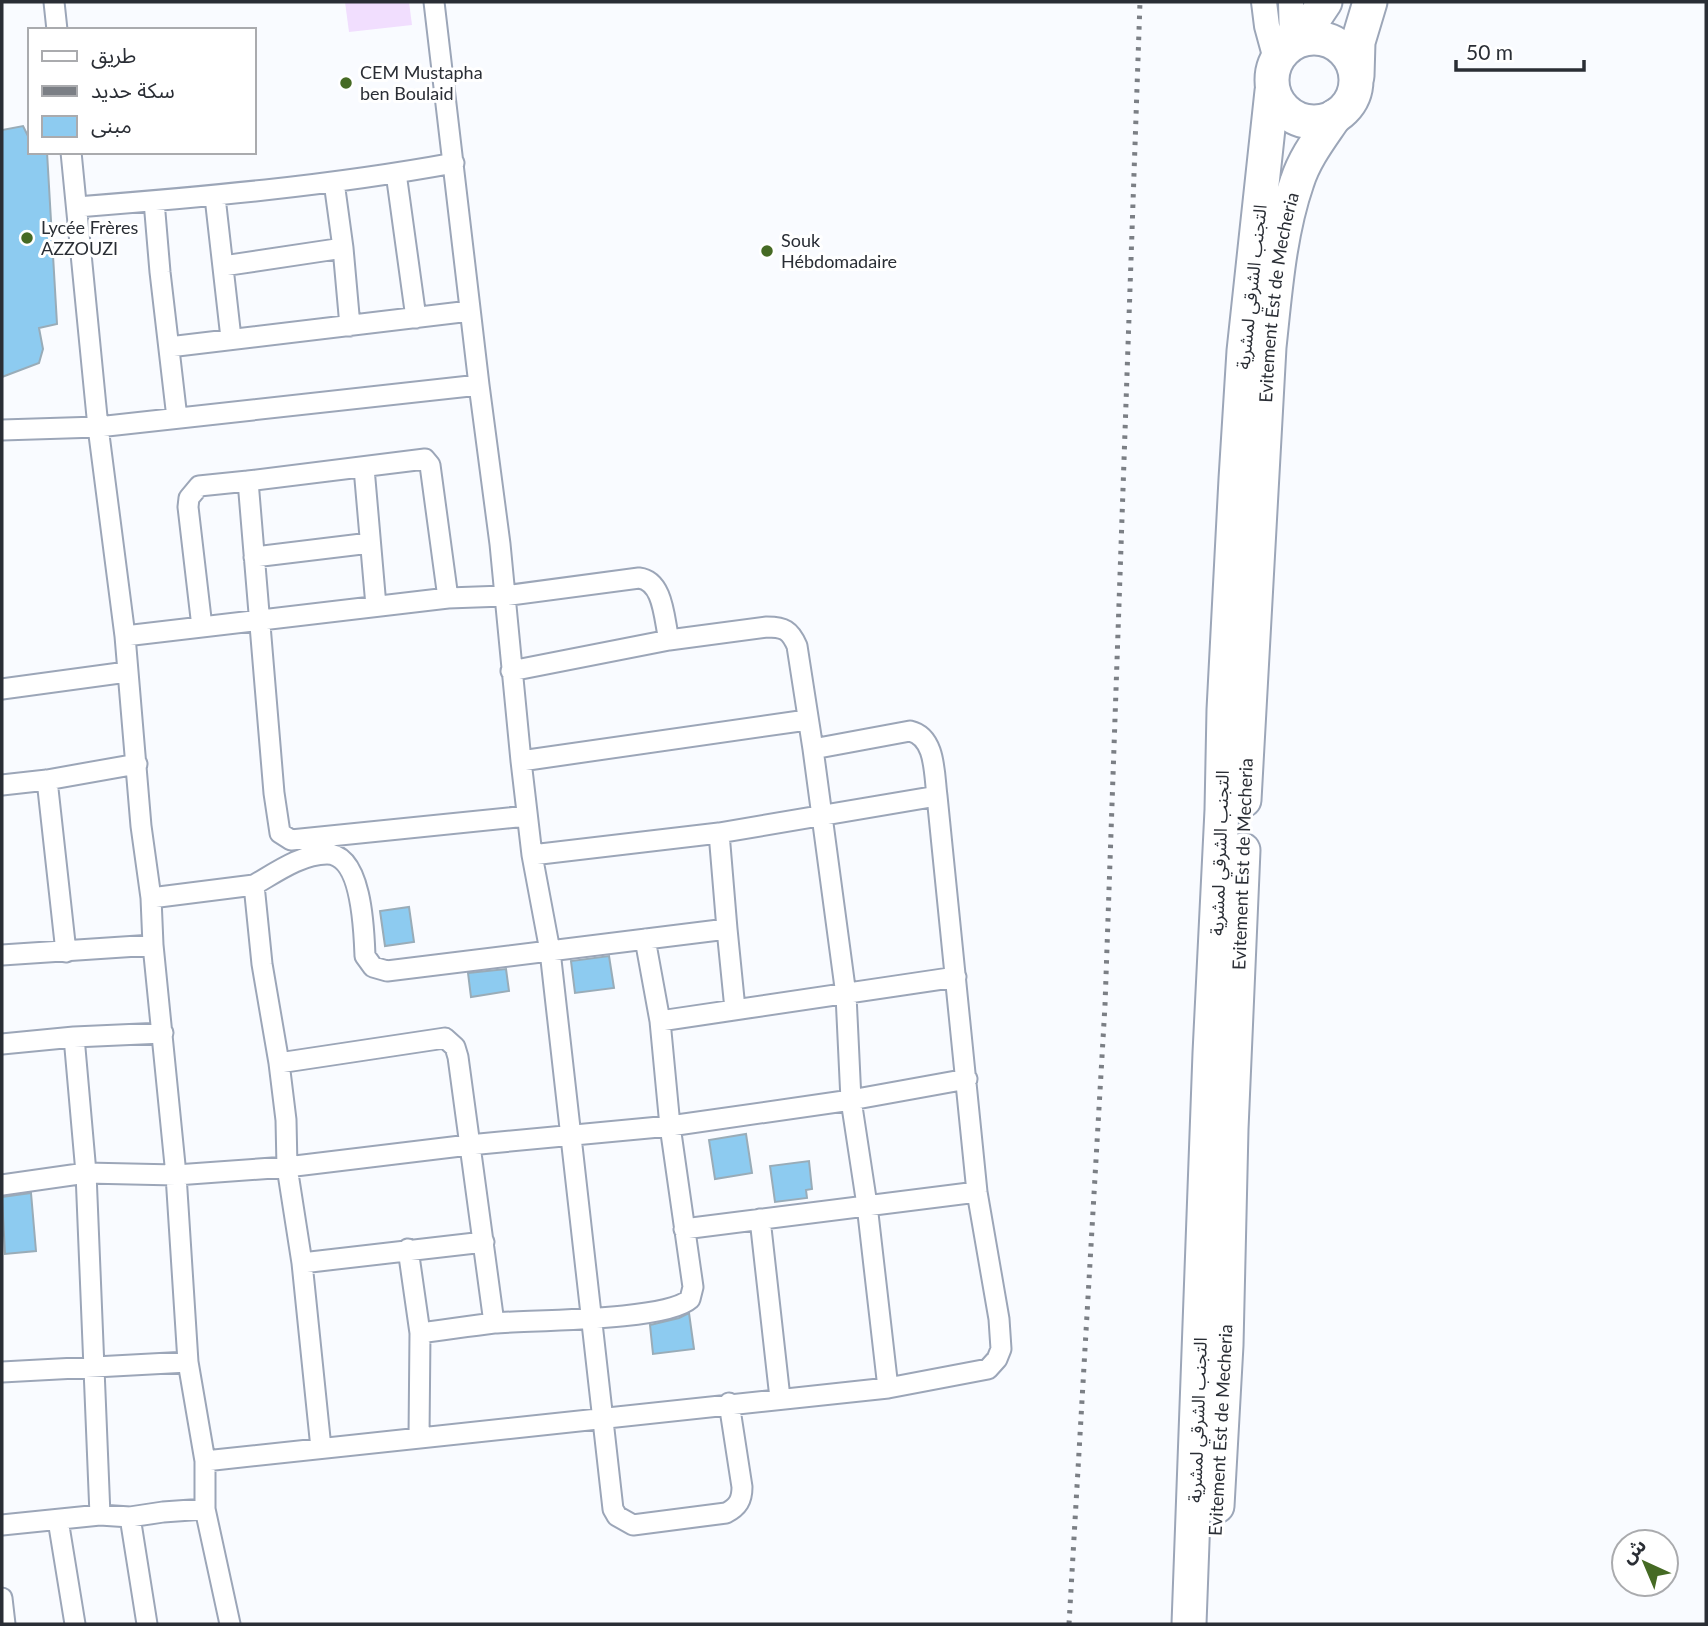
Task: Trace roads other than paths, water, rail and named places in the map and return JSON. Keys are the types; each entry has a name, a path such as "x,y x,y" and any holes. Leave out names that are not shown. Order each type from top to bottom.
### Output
{"highway":[{"path":"1325,2 1285,58 1279,105 1290,116 1305,122 1320,122 1347,107 1354,93 1358,42 1370,2"},
{"path":"1285,58 1317,37 1332,41 1345,50 1353,63 1356,78"},
{"name":"التجنب الشرقي لمشرية","path":"1196,1622 1210,1053 1236,479 1244,351 1285,58"},
{"name":"Evitement Est de Mecheria","path":"1196,1622 1226,1345 1231,1129 1241,941 1245,789 1269,347 1286,227 1297,181 1311,150 1335,116"}],"street":[{"path":"54,2 57,28"},
{"path":"434,2 505,596 527,816 550,951 613,1509 617,1516 633,1525 726,1513 738,1505 743,1487 729,1403"},
{"path":"1264,2 1267,26 1285,58"},
{"path":"1285,58 1291,2"},
{"path":"71,154 97,427 125,636 176,1175 188,1362 205,1461 205,1509 230,1624"},
{"path":"77,207 215,197 454,163"},
{"path":"397,173 415,318"},
{"path":"334,182 350,326"},
{"path":"215,197 231,338"},
{"path":"154,201 177,418"},
{"path":"223,266 343,248"},
{"path":"169,347 470,311"},
{"path":"2,430 97,427 479,385"},
{"path":"202,627 188,507 189,498 199,486 425,459 428,461 448,598"},
{"path":"364,468 376,606"},
{"path":"248,481 277,825 280,833 290,840 527,816"},
{"path":"254,556 370,543"},
{"path":"125,636 448,598 505,596 621,579 645,579 652,582 659,596 668,640"},
{"path":"511,671 668,640 767,626 780,626 788,630 797,646 846,995 851,1100 867,1205 888,1388"},
{"path":"2,689 127,673"},
{"path":"521,761 807,720"},
{"path":"205,1461 888,1388 988,1369 997,1359 1001,1349 999,1320 977,1192 930,750 919,733 911,731 813,749"},
{"path":"2,785 137,764"},
{"path":"47,780 66,952"},
{"path":"532,855 719,833 937,796"},
{"path":"719,833 735,1009"},
{"path":"150,898 207,893 254,885 291,864 318,855 331,854 343,859 352,868 368,963 387,971 727,929"},
{"path":"254,885 262,964 286,1120 287,1167 302,1264 321,1448"},
{"path":"420,1333 494,1323 592,1320 666,1309 686,1303 693,1294 670,1126 660,1021 645,939"},
{"path":"2,955 153,945"},
{"path":"660,1021 956,977"},
{"path":"2,1044 163,1033"},
{"path":"74,1037 86,1173 100,1515"},
{"path":"279,1063 445,1038 455,1047 494,1323"},
{"path":"2,1185 86,1173 176,1175 287,1167 468,1145 570,1137 670,1126 851,1100 967,1079"},
{"path":"684,1229 977,1192"},
{"path":"760,1219 780,1398"},
{"path":"302,1264 484,1242"},
{"path":"408,1250 420,1333 419,1437"},
{"path":"2,1373 188,1362"},
{"path":"2,1525 100,1515 130,1517 205,1509"},
{"path":"130,1517 147,1624"},
{"path":"58,1520 75,1624"},
{"path":"2,1598 5,1624"}],"railway":[{"path":"1069,1624 1105,1005 1140,2"}],"place":[{"name":"CEM Mustapha ben Boulaid","path":"346,83"},
{"name":"Lycée Frères AZZOUZI","path":"27,238"},
{"name":"Souk Hébdomadaire","path":"767,251"}]}
